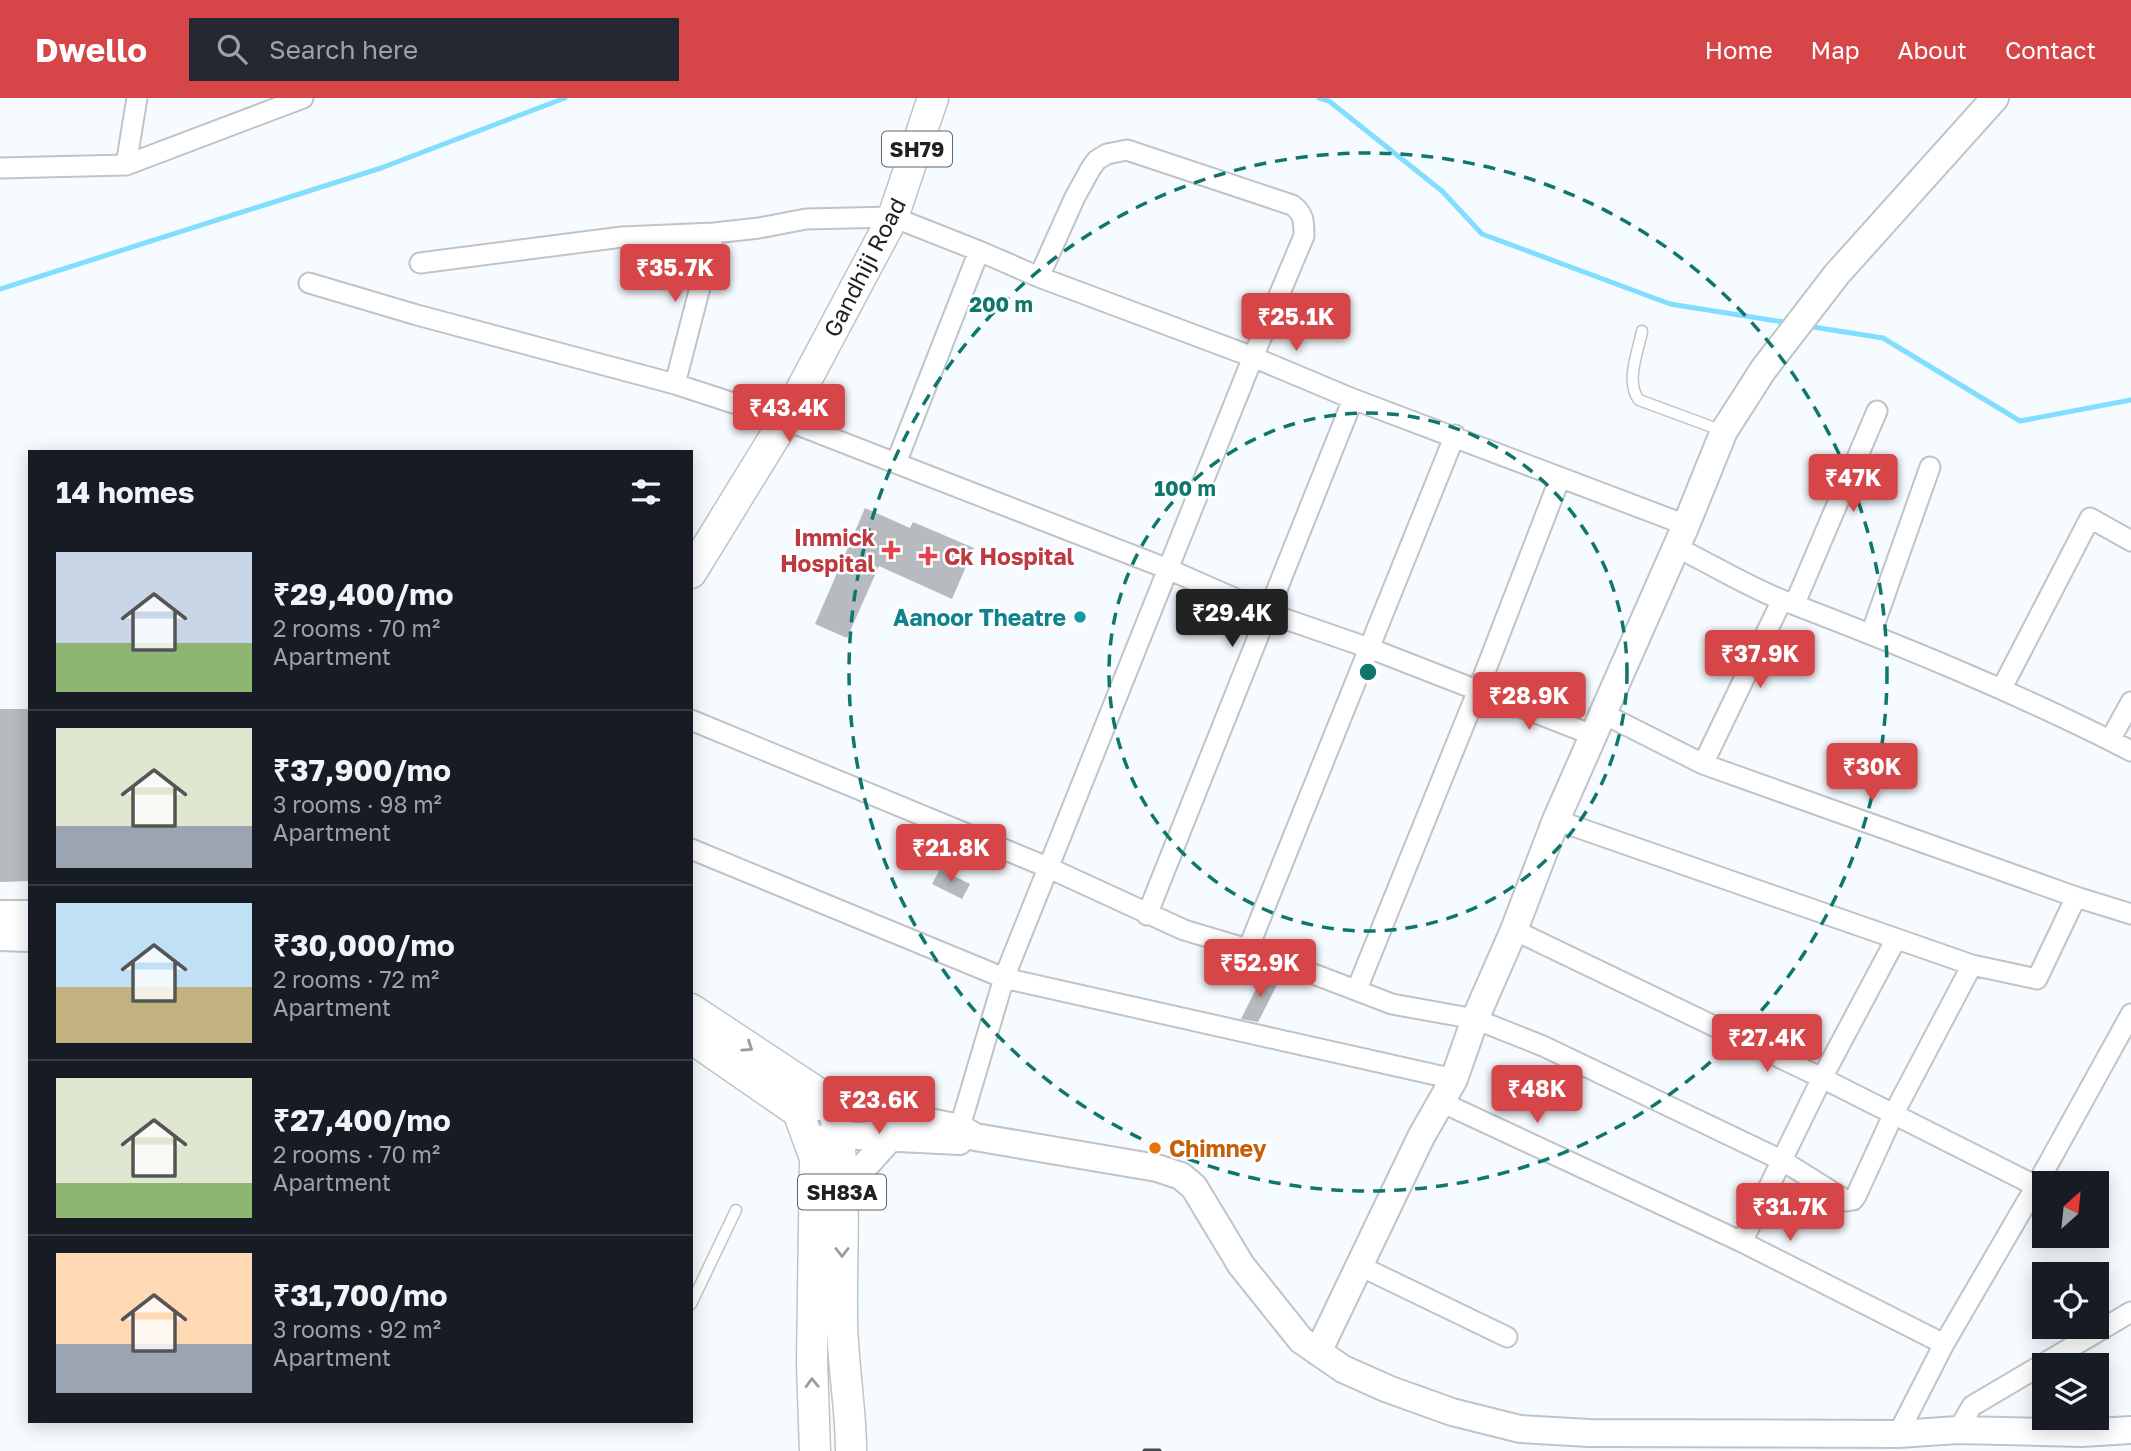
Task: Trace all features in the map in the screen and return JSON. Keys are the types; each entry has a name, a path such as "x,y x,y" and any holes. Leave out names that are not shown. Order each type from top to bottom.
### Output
{"main road":[{"name":"Gandhiji Road","path":"693,567 700,544 785,420 897,209 933,98"},
{"path":"693,1010 833,1103"},
{"path":"693,1039 798,1112"},
{"name":"SH83A","path":"833,1103 840,1135 843,1199 842,1320 851,1415 851,1451"},
{"name":"SH83A","path":"798,1112 815,1158 812,1363 815,1451"}],"street":[{"path":"126,165 137,98"},
{"path":"0,168 126,165 303,98"},
{"path":"1318,1352 1421,1137 1447,1091 1556,820 1600,725 1724,431 1763,370 1837,274 1995,98"},
{"path":"964,1135 1004,978 1304,236 1304,223 1302,214 1292,205 1126,150 1107,153 1097,160 1086,178 1039,277"},
{"path":"420,263 622,237 759,228 806,219 897,209 979,251 1039,277 1253,357 1353,399 1455,435 1560,478 1681,536 1788,601 2002,688 2131,751"},
{"path":"675,384 714,233"},
{"path":"896,463 979,251"},
{"path":"309,283 417,315 675,384 785,420 1168,569 1268,613 1478,690 1600,725 2076,897 2131,914"},
{"path":"1147,915 1353,399"},
{"path":"1703,764 1788,601 1877,411"},
{"path":"1248,948 1455,435"},
{"path":"1871,634 1930,467"},
{"path":"1357,989 1560,478"},
{"path":"2002,688 2090,518 2131,541"},
{"path":"2110,740 2131,702"},
{"path":"693,721 1047,867 1184,930 1248,948 1392,1004 1475,1020 1543,1046 1783,1161 1840,1198 1853,1200 1894,1113 1972,965"},
{"path":"1556,820 1972,965 2037,979 2076,897"},
{"path":"693,850 1004,978 1447,1091 1944,1344"},
{"path":"0,914 28,914"},
{"path":"1514,930 1894,1113 2032,1184"},
{"path":"0,937 28,937"},
{"path":"1742,1242 1822,1078 1896,939"},
{"path":"2044,1171 2131,1014"},
{"path":"798,1112 833,1103 964,1135 1157,1168 1181,1176 1194,1187 1241,1265 1301,1340 1343,1369 1388,1389 1452,1412 1520,1429 1589,1433 1898,1434 1958,1430 2081,1433 2131,1430"},
{"path":"810,1142 840,1135 890,1138 964,1135"},
{"path":"843,1199 861,1170 890,1138"},
{"path":"1898,1434 1944,1344 2032,1193"},
{"path":"1360,1266 1507,1337"},
{"path":"1958,1430 1972,1406 2131,1311"}],"lane":[{"path":"1642,331 1633,378 1634,393 1639,400 1724,431"},
{"path":"693,1300 736,1210"}],"building":[{"path":"865,508 910,528 913,522 974,548 952,599 879,566 847,638 815,624"},
{"path":"0,709 28,709 28,881 0,882"},
{"path":"940,869 970,884 962,899 932,884"},
{"path":"1264,973 1279,981 1258,1022 1241,1019"}],"waterway":[{"path":"0,289 381,168 565,98"},
{"path":"1319,98 1329,101 1442,191 1482,234 1670,304 1790,323"},
{"path":"1807,326 1883,338 2020,421 2131,400"}],"railway":[{"path":"1145,1451 1159,1451"}],"place":[{"name":"Immick Hospital","path":"891,550"},
{"name":"Ck Hospital","path":"928,556"},
{"name":"Aanoor Theatre","path":"1080,617"},
{"name":"Chimney","path":"1155,1148"}]}
